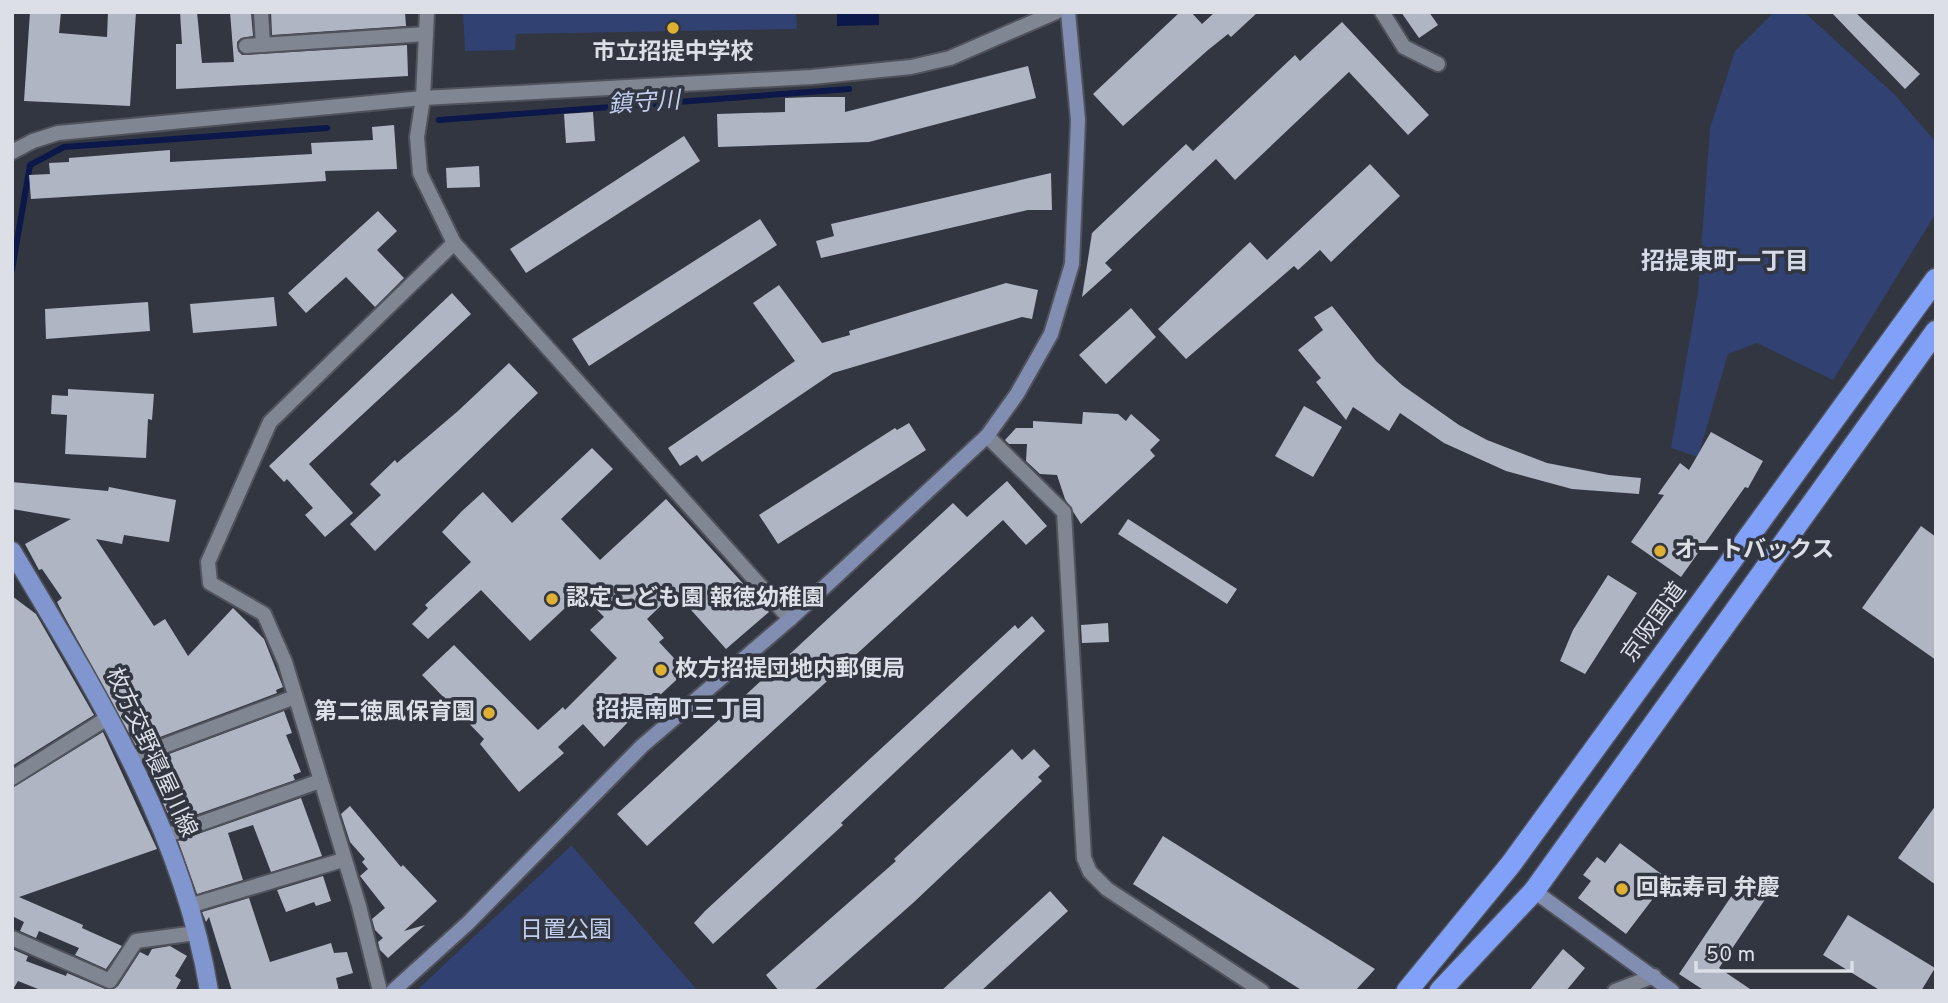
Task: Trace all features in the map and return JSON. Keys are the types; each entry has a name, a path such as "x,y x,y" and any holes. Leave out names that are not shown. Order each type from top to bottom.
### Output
{"highway":[{"name":"京阪国道","path":"1407,991 1519,853 1936,279"},
{"path":"1440,991 1534,891 1936,331"}],"main road":[{"name":"枚方交野寝屋川線","path":"12,551 19,572 109,717 165,836 189,906 209,991"}],"street":[{"path":"261,12 263,45"},
{"path":"427,12 424,98 417,137 420,173 454,243 790,619"},
{"path":"12,152 33,141 58,133 424,98 812,77 911,67 950,58 1056,12"},
{"path":"393,991 468,923 642,746 790,619 987,436 1017,394 1051,334 1072,264 1078,120 1068,12"},
{"path":"1381,12 1404,47 1438,64"},
{"path":"246,46 426,34"},
{"path":"380,991 359,906 295,698 264,614 210,583 208,562 270,422 454,243"},
{"path":"987,436 1065,512 1076,696 1077,770 1084,859 1090,872 1107,890 1262,991"},
{"path":"129,759 295,698"},
{"path":"12,778 109,717"},
{"path":"165,836 320,781"},
{"path":"189,906 344,860"},
{"path":"1534,891 1672,991"},
{"path":"12,938 110,981 136,941 196,933"},
{"path":"1615,991 1654,976"}],"green space":[{"path":"463,12 796,12 797,29 516,34 515,50 465,51"},
{"path":"1774,12 1804,12 1894,94 1936,142 1936,213 1833,380 1757,343 1728,354 1698,457 1671,448 1698,292 1710,128 1735,51"},
{"name":"日置公園","path":"571,846 698,991 416,991"}],"shaded area":[{"path":"837,12 879,12 879,25 837,26"}],"building":[{"path":"30,12 61,12 59,33 107,37 108,12 136,12 130,106 24,101"},
{"path":"180,12 197,12 202,63 234,62 230,12 251,12 253,36 241,38 237,42 238,51 242,55 407,45 408,76 176,89 176,44 182,44"},
{"path":"271,12 405,12 406,26 272,35"},
{"path":"1180,12 1191,12 1202,24 1215,12 1258,12 1231,37 1228,34 1208,50 1123,126 1093,94"},
{"path":"1401,12 1429,12 1438,25 1419,38"},
{"path":"1831,12 1855,12 1920,74 1905,89"},
{"path":"1342,22 1429,115 1408,135 1349,72 1235,180 1216,159 1105,263 1112,270 1082,297 1092,233 1186,144 1193,151 1295,55 1300,61"},
{"path":"1028,66 1036,98 869,142 718,147 717,114 785,112 785,98 813,97 845,97 845,112"},
{"path":"593,112 595,141 566,143 564,114"},
{"path":"394,125 397,169 325,171 326,181 31,199 29,175 50,174 49,163 69,162 69,158 170,150 170,162 312,154 311,143 373,140 372,127"},
{"path":"684,136 700,161 526,273 510,249"},
{"path":"1370,164 1400,196 1331,262 1320,250 1298,270 1294,266 1186,359 1158,329 1250,242 1267,260"},
{"path":"479,166 480,187 447,188 446,168"},
{"path":"1051,173 1052,210 1028,210 821,258 816,241 834,236 831,224"},
{"path":"378,211 397,231 377,250 404,278 375,307 346,277 306,313 288,293"},
{"path":"760,219 777,245 589,366 572,339"},
{"path":"1006,283 1038,290 1032,319 1022,317 833,373 702,462 697,455 680,466 668,448 795,361 753,303 779,285 822,343 850,335 849,331"},
{"path":"452,293 471,314 309,464 353,513 325,537 305,515 313,508 287,479 284,482 269,466"},
{"path":"274,297 277,326 193,333 190,304"},
{"path":"148,302 150,331 46,339 45,309"},
{"path":"1332,306 1376,361 1402,385 1459,425 1487,440 1547,463 1641,478 1639,494 1572,489 1506,471 1444,443 1400,413 1389,431 1353,407 1346,420 1316,382 1321,378 1298,350 1323,330 1314,317"},
{"path":"1131,308 1156,337 1106,384 1079,355"},
{"path":"509,363 538,393 375,551 350,524 381,495 370,484 395,460 397,463 458,411"},
{"path":"68,389 154,394 152,420 148,419 146,458 65,454 67,415 51,414 52,395 68,396"},
{"path":"1304,406 1342,427 1313,477 1275,456"},
{"path":"1083,412 1118,414 1126,421 1131,414 1160,440 1150,450 1155,456 1081,524 1065,499 1057,475 1040,474 1026,461 1027,444 1009,444 1005,440 1016,428 1033,428 1033,421 1082,424"},
{"path":"909,423 926,450 778,544 759,515 895,428 897,430"},
{"path":"1711,432 1763,461 1748,488 1745,487 1681,577 1631,542 1664,495 1658,494 1680,463 1689,470"},
{"path":"592,448 613,469 561,519 600,560 666,499 769,612 726,649 675,592 647,619 664,638 659,642 686,671 659,696 656,693 604,747 583,724 558,747 564,753 519,792 480,744 484,739 422,675 454,645 538,730 563,707 565,710 617,658 590,630 604,617 581,593 530,641 481,590 428,639 412,624 428,608 425,605 471,562 442,532 462,511 483,492 512,523"},
{"path":"1007,481 1047,526 1026,545 1003,520 647,846 617,814 953,503 967,517"},
{"path":"12,482 108,491 109,487 176,500 169,542 124,535 122,544 96,539 154,626 165,619 188,656 233,608 264,639 283,687 276,690 277,693 136,746 57,602 62,598 42,569 39,570 25,544 71,519 12,509"},
{"path":"1128,519 1237,589 1227,604 1118,534"},
{"path":"1921,526 1936,537 1936,660 1862,608"},
{"path":"1608,575 1637,593 1585,674 1560,661 1573,630"},
{"path":"12,596 36,614 94,715 12,766"},
{"path":"1032,616 1045,631 841,823 843,825 713,944 694,923 705,911 1015,625 1018,629"},
{"path":"1108,623 1109,642 1082,643 1081,625"},
{"path":"284,711 292,733 286,735 301,772 293,775 295,780 172,823 145,763"},
{"path":"103,732 157,849 19,897 83,925 82,928 122,946 106,969 75,955 79,948 39,931 36,938 20,931 24,922 12,916 12,788"},
{"path":"1012,749 1022,760 1034,749 1050,766 1038,777 1042,781 913,903 813,991 779,991 766,975 896,861 894,859"},
{"path":"301,798 322,856 271,872 253,825 228,833 243,880 197,894 178,841"},
{"path":"1936,805 1936,885 1898,858"},
{"path":"350,806 401,867 403,865 437,901 404,931 425,925 388,958 380,950 378,942 383,938 375,930 372,919 385,908 360,876 368,869 362,862 365,859 350,842 341,814"},
{"path":"1163,836 1375,969 1355,991 1303,991 1133,884"},
{"name":"回転寿司 弁慶","path":"1620,843 1668,879 1626,934 1578,898 1591,881 1583,875 1597,857 1605,863"},
{"path":"323,876 331,901 316,906 314,902 286,912 277,890"},
{"path":"1745,876 1770,892 1719,968 1753,991 1705,991 1679,974"},
{"path":"1050,891 1068,911 981,991 941,991"},
{"path":"249,898 270,962 331,943 334,953 347,952 353,973 336,978 339,991 232,991 209,917 206,922 202,912"},
{"path":"1848,915 1935,968 1921,991 1881,991 1823,955"},
{"path":"170,946 187,956 175,976 181,980 175,991 110,991 118,986 140,952 148,956 152,949"},
{"path":"12,949 28,956 26,961 66,976 67,973 110,991 43,991 18,981 12,991"},
{"path":"1563,949 1585,968 1566,991 1529,991"}],"waterway":[{"name":"鎮守川","path":"439,120 849,89"},
{"name":"鎮守川","path":"12,270 30,165 64,147 327,128"}],"place":[{"name":"市立招提中学校","path":"673,28"},
{"name":"オートバックス","path":"1660,551"},
{"name":"認定こども園 報徳幼稚園","path":"552,599"},
{"name":"枚方招提団地内郵便局","path":"661,670"},
{"name":"第二徳風保育園","path":"489,713"},
{"name":"回転寿司 弁慶","path":"1622,889"}],"district":[{"name":"招提東町一丁目","path":"1725,263"},
{"name":"招提南町三丁目","path":"680,711"}]}
